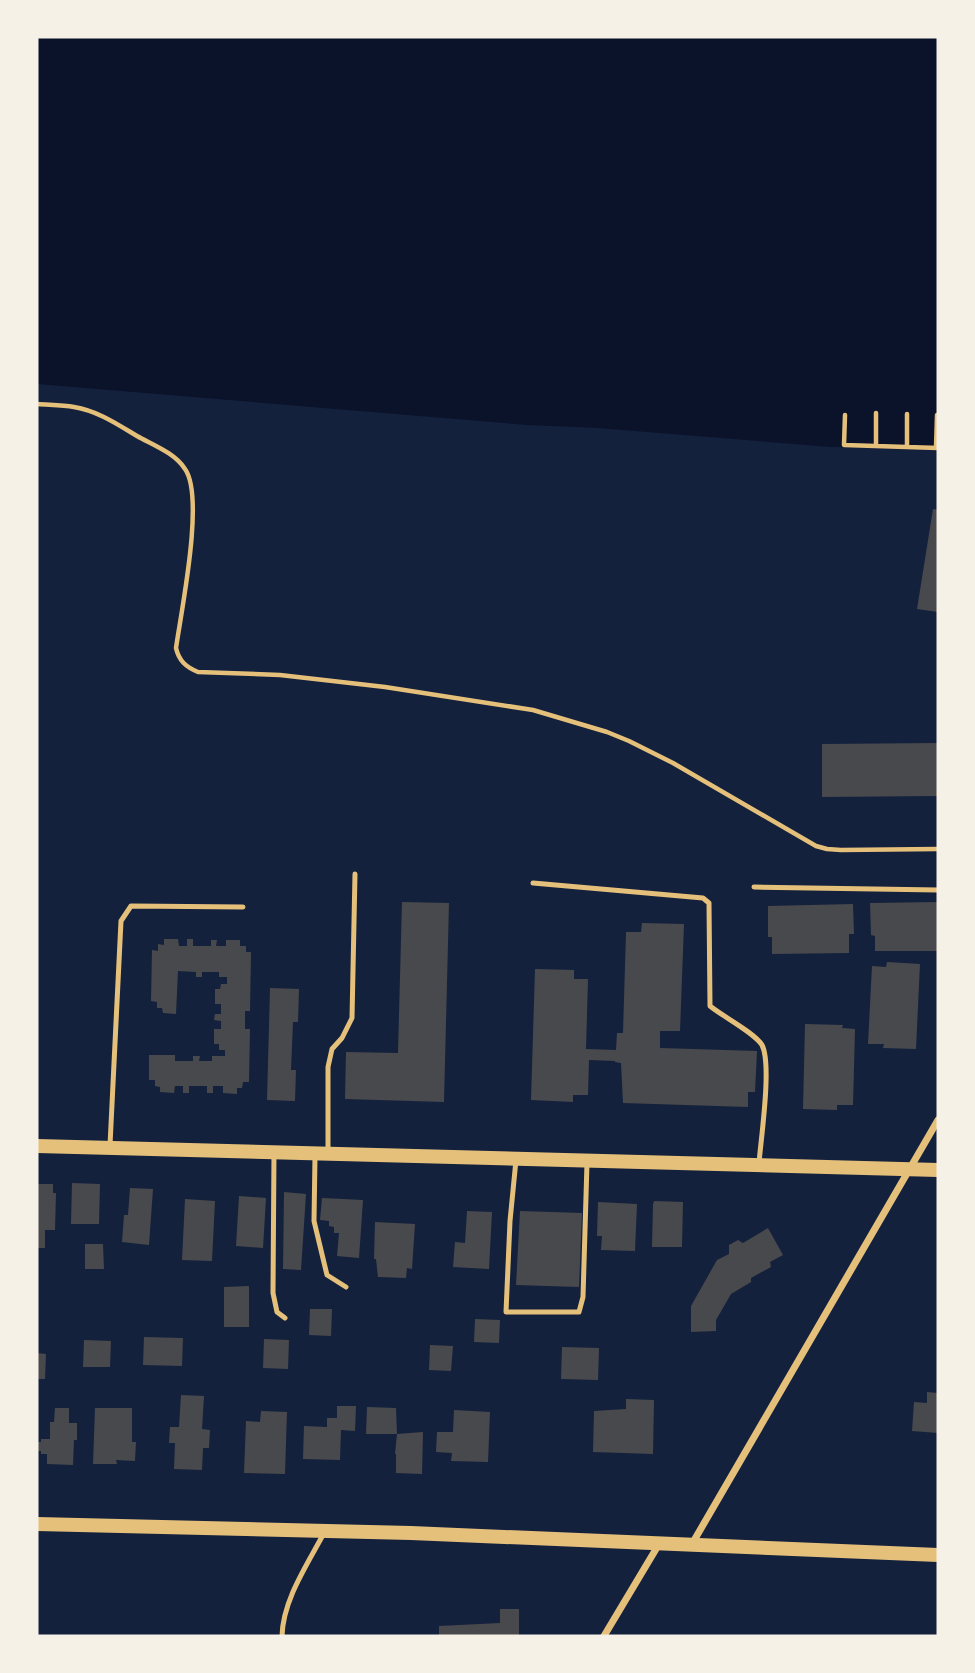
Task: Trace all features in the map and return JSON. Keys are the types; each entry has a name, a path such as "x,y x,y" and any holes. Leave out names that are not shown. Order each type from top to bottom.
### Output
{"main road":[{"path":"37,1146 938,1170"},
{"path":"37,1524 325,1531 938,1555"}],"street":[{"path":"692,1545 938,1120"},
{"path":"604,1636 660,1543"}],"lane":[{"path":"346,1287 327,1275 314,1221 328,1067 332,1049 342,1038 352,1018 355,874"},
{"path":"533,883 703,898 709,903 710,1006 750,1033 761,1044 766,1068 759,1166"},
{"path":"754,887 938,890"},
{"path":"110,1148 121,921 131,906 243,907"},
{"path":"274,1153 273,1293 277,1312 285,1318"},
{"path":"516,1160 506,1312 579,1312 583,1297 587,1162"},
{"path":"282,1636 282,1622 295,1587 325,1531"}],"path":[{"path":"37,404 74,407 101,415 154,444 185,468 191,479 194,508 176,648 178,657 190,669 198,672 280,675 533,710 629,741 673,763 816,846 841,850 938,849"},
{"path":"876,413 876,446"},
{"path":"907,414 907,447"},
{"path":"845,415 844,445 937,448 937,415"}],"water":[{"path":"37,37 938,37 938,449 830,447 37,384"}],"building":[{"path":"933,509 938,510 938,612 917,609"},
{"path":"938,743 938,796 822,797 822,744"},
{"path":"402,902 449,903 444,1102 345,1099 346,1052 398,1053"},
{"path":"938,902 938,951 875,951 875,936 871,935 870,903"},
{"path":"853,904 854,934 849,934 849,953 772,954 772,937 768,937 768,906"},
{"path":"642,923 684,924 680,1031 660,1031 660,1048 757,1051 755,1092 748,1092 748,1107 623,1103 621,1063 589,1060 588,1095 573,1095 573,1102 531,1100 535,969 574,970 574,979 588,979 586,1049 616,1050 617,1033 623,1033 626,932 641,932"},
{"path":"164,939 178,939 179,946 187,946 187,939 193,939 193,946 211,946 211,940 217,940 216,946 226,946 226,940 240,940 240,946 246,946 246,952 251,952 250,1011 245,1011 245,1029 250,1029 249,1082 243,1082 242,1088 237,1088 237,1094 223,1093 223,1086 213,1086 213,1093 207,1093 207,1086 189,1086 189,1093 183,1093 183,1086 175,1086 174,1093 160,1092 160,1087 155,1086 155,1080 149,1080 149,1055 175,1055 175,1061 193,1061 193,1056 200,1056 199,1061 212,1061 212,1056 225,1056 225,1050 219,1050 219,1044 214,1044 214,1029 221,1029 221,1021 214,1020 215,1014 221,1014 221,1004 215,1004 215,989 220,989 221,984 227,984 227,977 219,977 219,972 202,972 202,977 196,977 196,972 178,971 176,1014 163,1013 162,1008 157,1008 157,1002 151,1001 152,950 158,951 158,944 164,945"},
{"path":"887,962 920,964 916,1049 883,1048 884,1044 868,1044 872,966 886,967"},
{"path":"270,988 299,989 298,1022 293,1022 291,1070 296,1070 295,1101 267,1100"},
{"path":"805,1024 843,1025 842,1028 855,1029 853,1105 837,1105 837,1110 803,1109"},
{"path":"72,1183 100,1184 99,1224 71,1224"},
{"path":"37,1184 53,1184 53,1193 56,1193 55,1230 45,1230 45,1248 37,1248"},
{"path":"130,1188 153,1189 149,1245 122,1242"},
{"path":"284,1192 306,1194 301,1270 283,1269"},
{"path":"239,1196 266,1198 263,1248 236,1246"},
{"path":"322,1198 363,1200 359,1258 337,1256 339,1233 334,1233 334,1227 329,1226 329,1221 320,1220"},
{"path":"185,1199 215,1201 212,1261 182,1260"},
{"path":"654,1201 683,1202 682,1247 652,1247"},
{"path":"598,1202 637,1204 635,1251 601,1250 602,1236 597,1236"},
{"path":"467,1211 492,1212 489,1269 453,1267 455,1242 465,1243"},
{"path":"520,1211 582,1213 579,1287 516,1285"},
{"path":"375,1222 415,1224 412,1269 407,1268 406,1278 378,1277 374,1259"},
{"path":"768,1228 783,1255 770,1262 771,1267 751,1278 751,1282 731,1294 716,1320 716,1331 691,1332 691,1306 717,1260 729,1254 729,1245 738,1240 743,1243"},
{"path":"85,1244 103,1244 104,1269 85,1269"},
{"path":"249,1286 249,1327 224,1327 224,1287"},
{"path":"310,1309 332,1309 331,1336 309,1335"},
{"path":"475,1319 500,1320 499,1343 474,1342"},
{"path":"144,1337 183,1338 182,1366 143,1365"},
{"path":"264,1339 289,1340 288,1369 263,1368"},
{"path":"84,1340 111,1341 110,1367 83,1367"},
{"path":"430,1345 453,1346 451,1371 429,1370"},
{"path":"562,1347 599,1348 598,1380 561,1379"},
{"path":"37,1353 46,1354 45,1379 37,1379"},
{"path":"927,1392 938,1393 938,1433 912,1431 914,1402 927,1403"},
{"path":"181,1395 204,1396 202,1429 210,1430 209,1448 203,1448 202,1470 174,1469 175,1443 169,1443 170,1427 179,1427"},
{"path":"626,1399 654,1400 653,1454 593,1452 594,1411 626,1409"},
{"path":"337,1406 356,1406 355,1431 341,1430 340,1460 303,1459 304,1426 327,1427 327,1418 337,1418"},
{"path":"367,1407 396,1408 397,1434 366,1434"},
{"path":"55,1408 69,1408 69,1423 77,1423 73,1465 47,1464 47,1454 38,1451 38,1442 41,1442 41,1439 50,1439 50,1422 54,1422"},
{"path":"95,1408 132,1408 135,1461 116,1460 117,1464 93,1464"},
{"path":"454,1410 490,1412 488,1462 451,1461 452,1453 436,1452 437,1432 453,1432"},
{"path":"261,1411 287,1412 285,1474 244,1473 246,1421 260,1422"},
{"path":"423,1432 422,1474 396,1473 397,1434"},
{"path":"500,1609 519,1609 519,1635 439,1636 439,1626 500,1623"}]}
